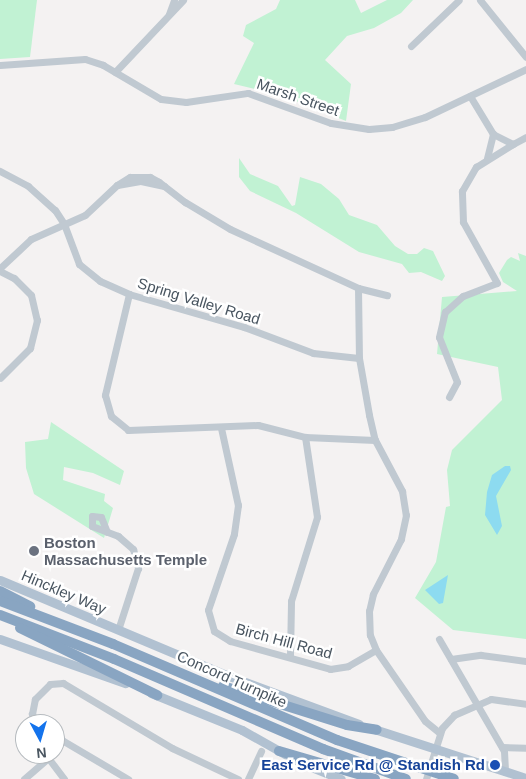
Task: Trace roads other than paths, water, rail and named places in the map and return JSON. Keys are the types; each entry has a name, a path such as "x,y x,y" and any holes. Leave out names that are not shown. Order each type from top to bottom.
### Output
{"highway":[{"path":"0,591 55,620"},
{"name":"Concord Turnpike","path":"0,601 55,620 337,740 454,779"},
{"path":"0,615 157,695"},
{"name":"Concord Turnpike","path":"0,615 106,655 323,749 406,779"},
{"path":"200,681 234,688 347,725 377,730"},
{"path":"279,751 375,779"}],"main road":[{"name":"Hinckley Way","path":"0,580 118,630"},
{"name":"Concord Turnpike","path":"118,630 221,673 377,730 435,751 526,778"},
{"path":"0,639 157,695 269,745 307,766 341,779"}],"street":[{"path":"169,14 174,0"},
{"path":"115,72 183,0"},
{"path":"411,46 459,0"},
{"path":"480,0 526,57"},
{"name":"Marsh Street","path":"0,65 78,58 115,72 149,94 168,101 186,102 248,93 331,123 362,129 409,122 526,69"},
{"path":"470,96 493,134 513,144"},
{"path":"487,158 493,134"},
{"path":"449,397 456,382 439,338 445,312 463,296 497,283 465,227 460,210 464,184 487,158 526,137"},
{"name":"Spring Valley Road","path":"0,172 45,199 64,224 82,268 100,281 129,294 244,327 312,353 360,358"},
{"path":"0,378 30,348 37,320 31,295 14,278 0,270 31,239 88,213 117,185 127,178 140,175 164,186 230,229 358,288 387,295"},
{"path":"358,288 360,358 375,440 399,482 406,515 401,539 376,586 370,603 369,628 376,650 425,721 440,733"},
{"path":"129,294 105,395 111,416 128,430 140,432 175,427 221,428 258,425 306,437 375,440"},
{"name":"Birch Hill Road","path":"221,428 236,489 237,515 210,603 210,623 221,637 230,641 290,655 323,667 337,668 376,650"},
{"path":"290,655 291,601 317,518 306,437"},
{"path":"107,532 128,544 137,560 136,582 118,630"},
{"path":"439,639 502,747 506,760 505,772"},
{"path":"451,659 482,655 526,661"},
{"path":"32,714 35,699 50,684 63,683 159,740 238,779"},
{"path":"426,779 440,733 447,722 457,713 476,704 496,699 526,704"},
{"path":"65,742 128,779"},
{"path":"502,747 526,748"},
{"path":"248,779 261,751"},
{"path":"24,779 42,764"},
{"path":"56,764 64,779"}],"water":[{"path":"505,466 510,466 511,470 496,496 502,526 497,535 485,515 487,492 492,475"},
{"path":"448,575 443,603 439,604 425,590"}],"place":[{"name":"Boston Massachusetts Temple","path":"34,551"},
{"name":"East Service Rd @ Standish Rd","path":"495,765"}]}
